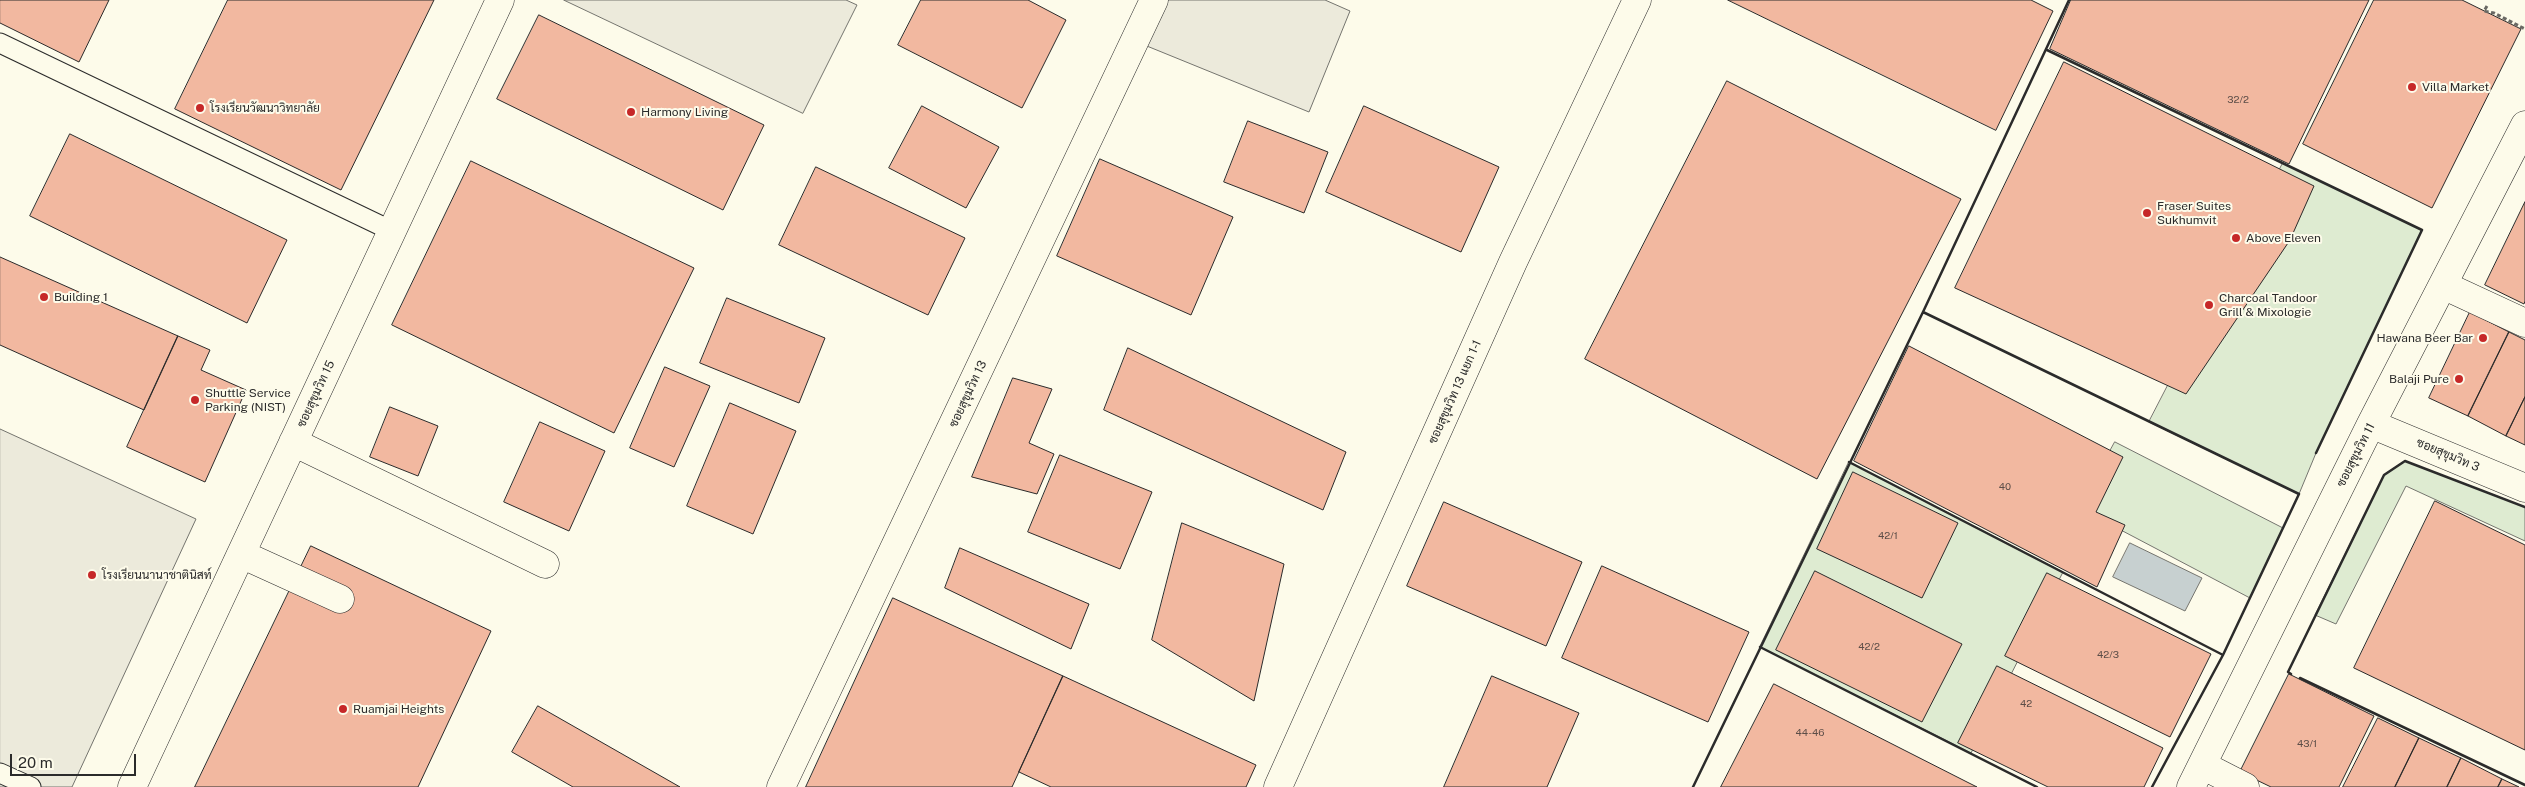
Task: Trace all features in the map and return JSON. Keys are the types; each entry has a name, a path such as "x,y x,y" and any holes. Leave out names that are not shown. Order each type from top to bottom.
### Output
{"street":[{"name":"ซอยสุขุมวิท 15","path":"132,787 500,0"},
{"name":"ซอยสุขุมวิท 13","path":"781,787 1154,0"},
{"name":"ซอยสุขุมวิท 13 แยก 1-1","path":"1278,787 1509,271 1637,0"},
{"name":"ซอยสุขุมวิท 11","path":"2196,776 2371,424 2525,125"},
{"path":"2443,285 2525,323"},
{"name":"ซอยสุขุมวิท 3","path":"2371,424 2525,488"},
{"path":"293,442 545,564"},
{"path":"241,554 340,599"},
{"path":"2196,776 2246,787"}],"lane":[{"path":"0,43 392,231"},
{"path":"0,773 31,787"}],"path":[{"path":"2487,6 2484,11 2494,12 2525,29"}],"green space":[{"path":"2283,163 2422,230 2316,453 2299,494 2149,422"},
{"path":"2115,442 2283,528 2250,598 2079,508"},
{"path":"2405,461 2525,507 2525,541 2406,486 2336,624 2315,615 2384,475"},
{"path":"1849,462 2063,572 1971,753 1760,647"}],"shaded area":[{"path":"564,0 846,0 857,5 803,113"},
{"path":"1154,0 1325,0 1350,11 1309,112 1137,42"},
{"path":"0,429 196,519 72,787 0,787"},
{"path":"2130,543 2202,578 2185,611 2113,577"}],"building":[{"path":"0,0 109,0 79,62 0,23"},
{"path":"228,0 434,0 341,190 175,109"},
{"path":"921,0 1028,0 1066,20 1022,108 898,45"},
{"path":"1728,0 2031,0 2053,11 1996,130"},
{"path":"2071,0 2369,0 2289,164 2050,49"},
{"name":"Villa Market","path":"2374,0 2462,0 2521,29 2432,208 2303,144"},
{"name":"Harmony Living","path":"539,15 764,125 723,210 497,99"},
{"name":"Fraser Suites Sukhumvit","path":"2064,62 2314,186 2290,240 2186,394 1955,288"},
{"path":"1727,81 1961,199 1817,479 1585,359"},
{"path":"922,106 999,147 966,208 889,168"},
{"path":"1364,106 1499,167 1461,252 1326,192"},
{"path":"1248,121 1328,152 1304,213 1224,182"},
{"path":"70,134 287,240 247,323 30,216"},
{"path":"1100,159 1233,217 1191,315 1057,256"},
{"path":"471,161 694,268 614,433 392,325"},
{"path":"816,167 965,238 928,315 779,245"},
{"path":"2525,202 2525,301 2524,304 2485,285"},
{"name":"Building 1","path":"0,257 178,336 144,410 0,345"},
{"path":"727,298 825,338 799,403 700,363"},
{"path":"2470,312 2509,332 2468,416 2429,398"},
{"path":"2509,332 2525,340 2525,397 2506,436 2468,416"},
{"name":"Shuttle Service Parking (NIST)","path":"178,336 210,350 201,370 246,390 205,482 127,447"},
{"path":"1909,346 2123,457 2096,512 2125,525 2097,587 1854,461"},
{"path":"1128,348 1346,452 1323,510 1104,410"},
{"path":"665,367 710,386 674,467 630,448"},
{"path":"1013,378 1052,389 1029,443 1054,454 1037,494 972,477"},
{"path":"2525,397 2525,445 2506,436"},
{"path":"730,403 796,431 753,534 687,506"},
{"path":"390,407 438,426 418,476 370,457"},
{"path":"540,422 605,451 569,531 504,502"},
{"path":"1060,455 1152,492 1120,569 1028,532"},
{"path":"1853,472 1958,523 1922,598 1817,549"},
{"path":"2435,501 2525,545 2525,750 2354,668"},
{"path":"1444,502 1582,562 1546,646 1407,586"},
{"path":"1182,523 1284,564 1254,701 1152,640"},
{"name":"Ruamjai Heights","path":"311,546 491,631 418,787 195,787"},
{"path":"960,548 1089,604 1071,649 945,588"},
{"path":"1602,566 1749,632 1708,722 1562,658"},
{"path":"1815,571 1962,644 1922,722 1776,650"},
{"path":"2047,573 2211,654 2170,737 2005,656"},
{"path":"893,598 1063,676 1012,787 806,787"},
{"path":"1997,666 2163,748 2144,787 2048,787 1958,743"},
{"path":"2289,674 2374,716 2339,787 2271,787 2240,772"},
{"path":"1063,676 1256,765 1246,787 1051,787 1019,772"},
{"path":"1492,676 1579,713 1547,787 1444,787"},
{"path":"1774,684 1967,782 1977,787 1721,787"},
{"path":"538,706 680,787 573,787 512,752"},
{"path":"2378,718 2419,738 2395,787 2343,787"},
{"path":"2419,738 2461,758 2447,787 2395,787"},
{"path":"2461,758 2502,779 2498,787 2447,787"},
{"path":"2502,779 2519,787 2498,787"}],"wall":[{"path":"1693,787 1923,312 2069,0"},
{"path":"2047,50 2422,230 2316,453"},
{"path":"1849,462 2223,655 2299,494 1923,312"},
{"path":"2291,674 2288,672 2384,475 2405,461 2525,507"},
{"path":"1760,647 2037,787"},
{"path":"2152,787 2223,655"},
{"path":"2300,678 2525,785"}],"place":[{"name":"Villa Market","path":"2412,87"},
{"name":"โรงเรียนวัฒนาวิทยาลัย","path":"200,108"},
{"name":"Harmony Living","path":"631,112"},
{"name":"Fraser Suites Sukhumvit","path":"2147,213"},
{"name":"Above Eleven","path":"2236,238"},
{"name":"Building 1","path":"44,297"},
{"name":"Charcoal Tandoor Grill & Mixologie","path":"2209,305"},
{"name":"Hawana Beer Bar","path":"2483,338"},
{"name":"Balaji Pure","path":"2459,379"},
{"name":"Shuttle Service Parking (NIST)","path":"195,400"},
{"name":"โรงเรียนนานาชาตินิสท์","path":"92,575"},
{"name":"Ruamjai Heights","path":"343,709"}]}
